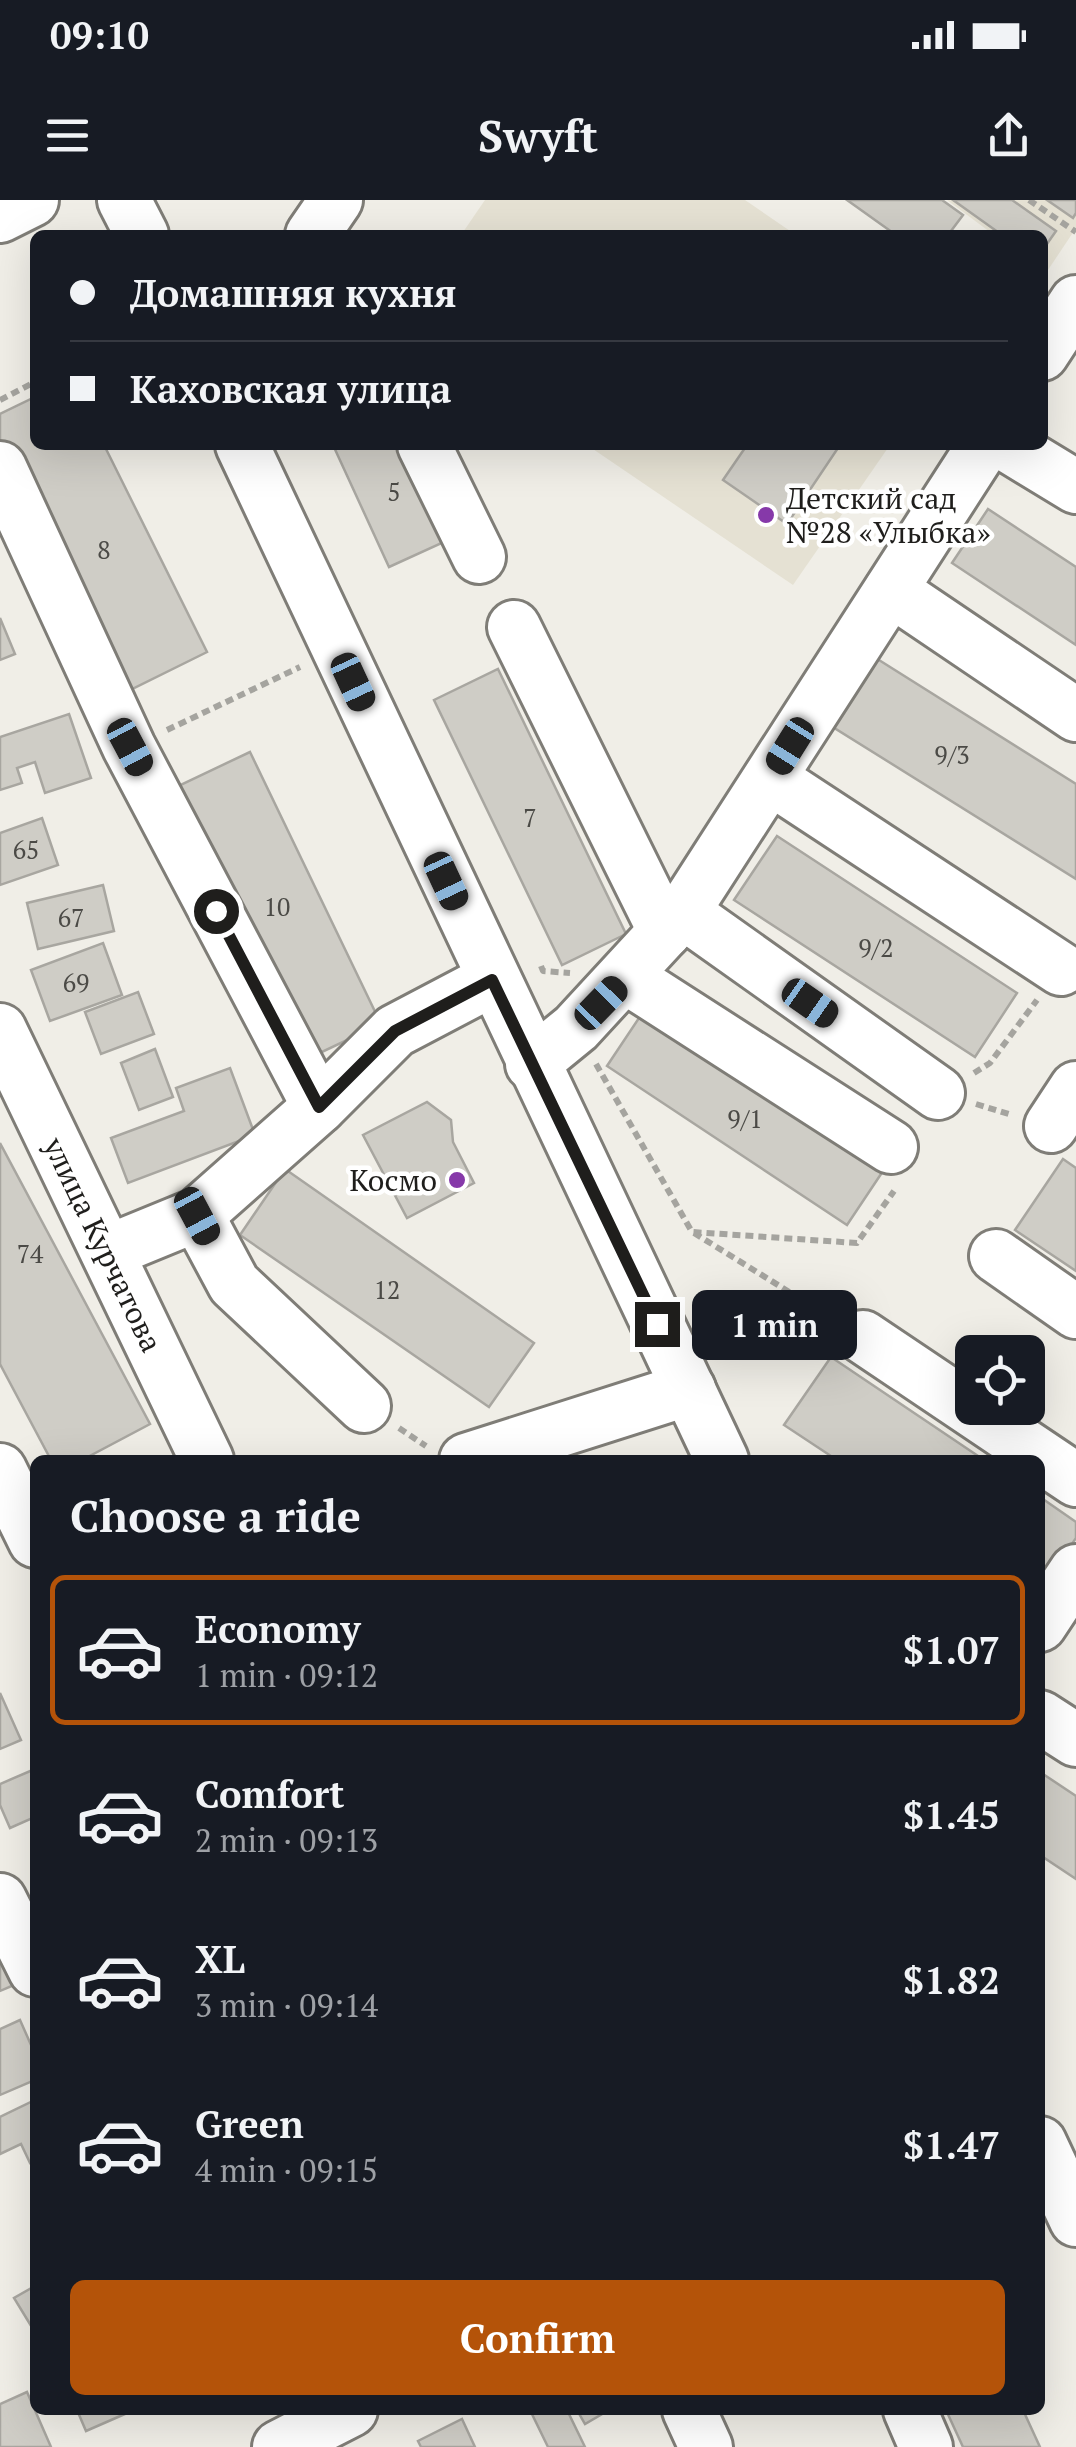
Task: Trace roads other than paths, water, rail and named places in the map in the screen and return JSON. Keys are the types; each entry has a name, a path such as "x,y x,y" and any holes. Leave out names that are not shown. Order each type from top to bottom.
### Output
{"street":[{"path":"0,216 32,200"},
{"path":"124,200 139,230"},
{"path":"1048,345 1076,302"},
{"path":"244,450 338,650 514,967 532,1064 720,1455"},
{"path":"426,450 479,557"},
{"path":"532,1064 576,1028 626,978 674,922 981,450"},
{"path":"1016,450 1076,488"},
{"path":"0,468 130,747 319,1107"},
{"path":"890,590 1076,716"},
{"path":"514,627 674,922 938,1093"},
{"path":"770,778 1061,969"},
{"path":"109,1252 197,1216 319,1107 395,1031 514,967"},
{"path":"626,978 892,1146"},
{"name":"улица Курчатова","path":"0,1030 205,1455"},
{"path":"197,1216 234,1284 364,1406"},
{"path":"996,1256 1076,1312"},
{"path":"864,1337 1039,1455"},
{"path":"449,1455 688,1389"},
{"path":"1045,1459 1076,1480"},
{"path":"0,1470 30,1532"},
{"path":"1045,1618 1076,1571"},
{"path":"1045,1719 1076,1740"},
{"path":"0,1900 30,1960"},
{"path":"1045,2153 1076,2220"},
{"path":"259,2415 276,2447 340,2415"},
{"path":"691,2415 706,2447"},
{"path":"912,2415 926,2447"}],"place":[{"name":"Детский сад №28 «Улыбка»","path":"766,515"},
{"name":"Космо","path":"457,1180"}]}
